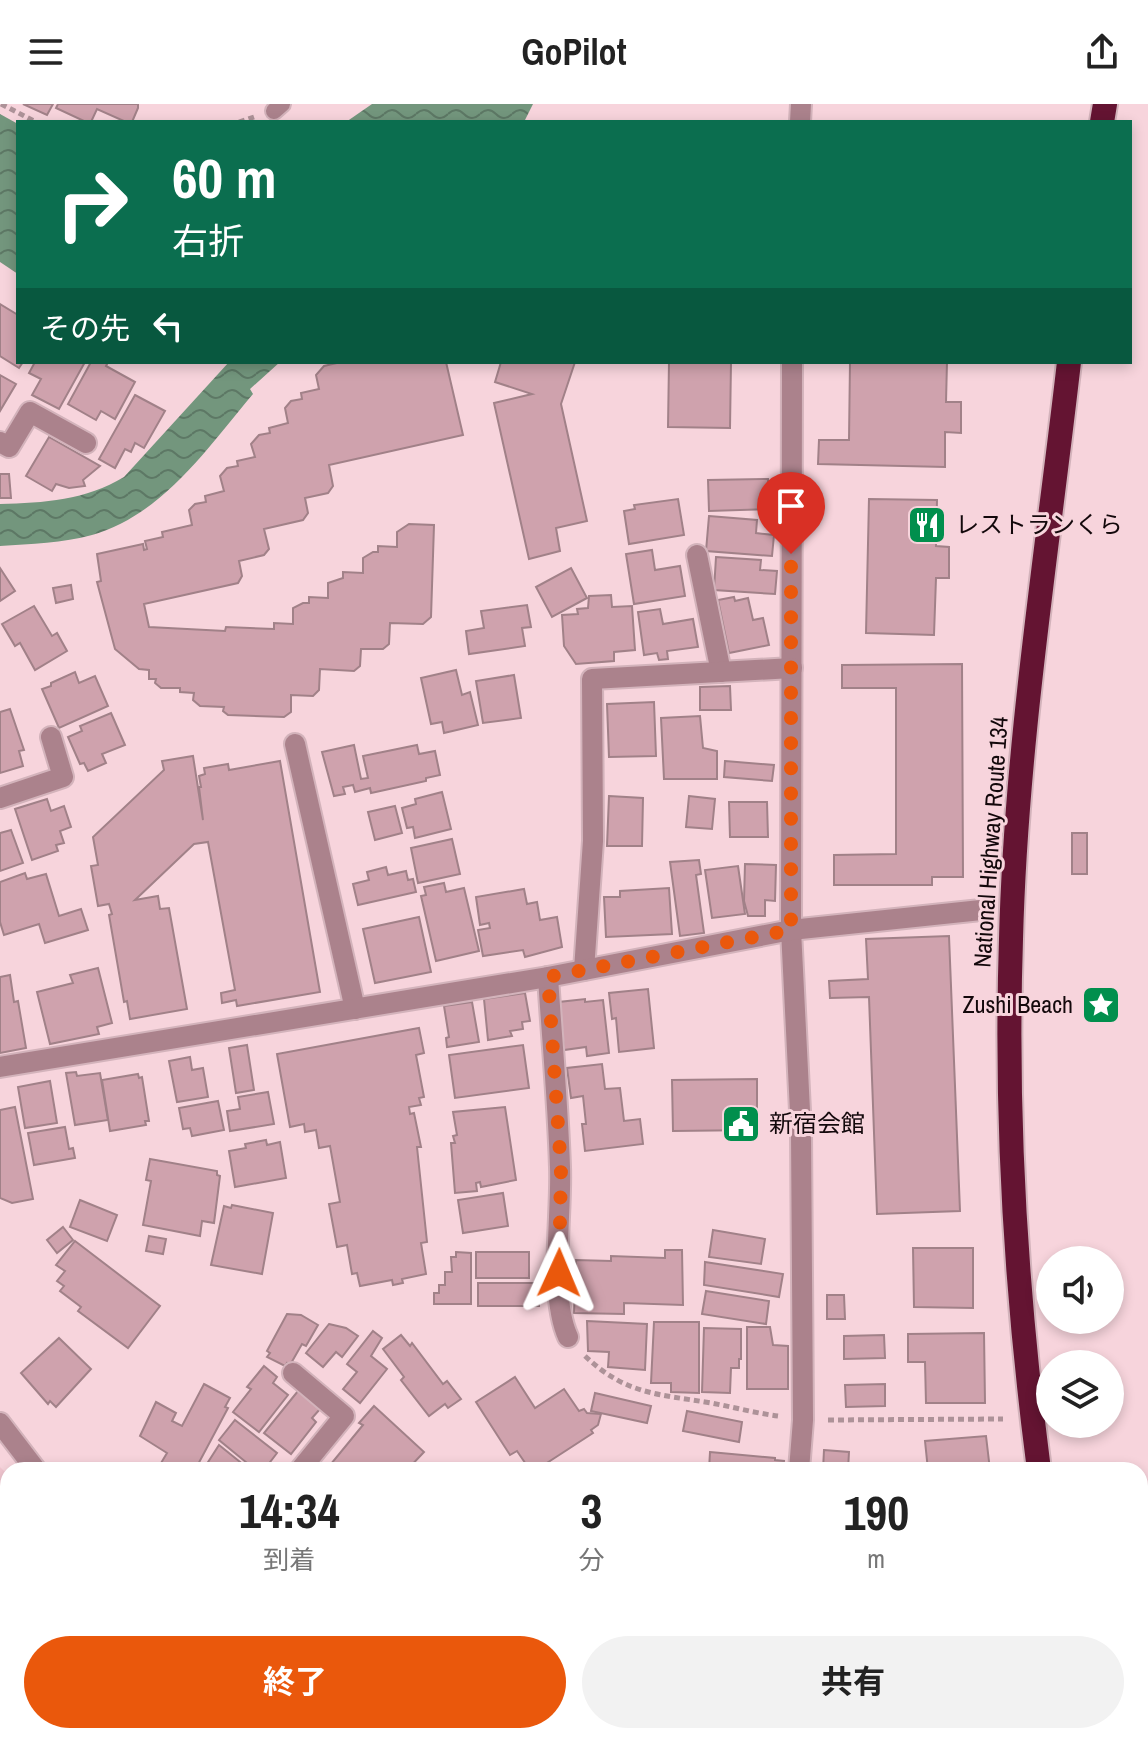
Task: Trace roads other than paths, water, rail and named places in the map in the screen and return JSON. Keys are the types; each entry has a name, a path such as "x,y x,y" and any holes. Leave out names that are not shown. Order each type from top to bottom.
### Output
{"highway":[{"name":"National Highway Route 134","path":"1038,1462 1027,1381 1010,1158 1011,937 1028,708 1069,364"}],"street":[{"path":"792,364 791,930 801,1131 803,1420 800,1462"},
{"path":"0,442 9,447 30,412 86,443"},
{"path":"697,555 721,672"},
{"path":"584,970 593,841 592,679 792,668"},
{"path":"0,798 63,777 51,737"},
{"path":"295,744 355,1009"},
{"path":"0,1067 548,977 791,930 981,910"},
{"path":"548,977 561,1169 559,1299 561,1323 568,1337"},
{"path":"293,1373 344,1416 307,1462"},
{"path":"0,1423 30,1462"}],"water":[{"path":"372,104 533,104 525,120 349,120"},
{"path":"0,114 16,123 16,273 0,262"},
{"path":"227,364 278,364 250,389 253,394 201,457 141,512 92,535 0,546 0,504 64,499 95,491 124,477"}],"place":[{"name":"レストランくら","path":"927,525"},
{"name":"Zushi Beach","path":"1101,1005"},
{"name":"新宿会館","path":"741,1124"}]}
